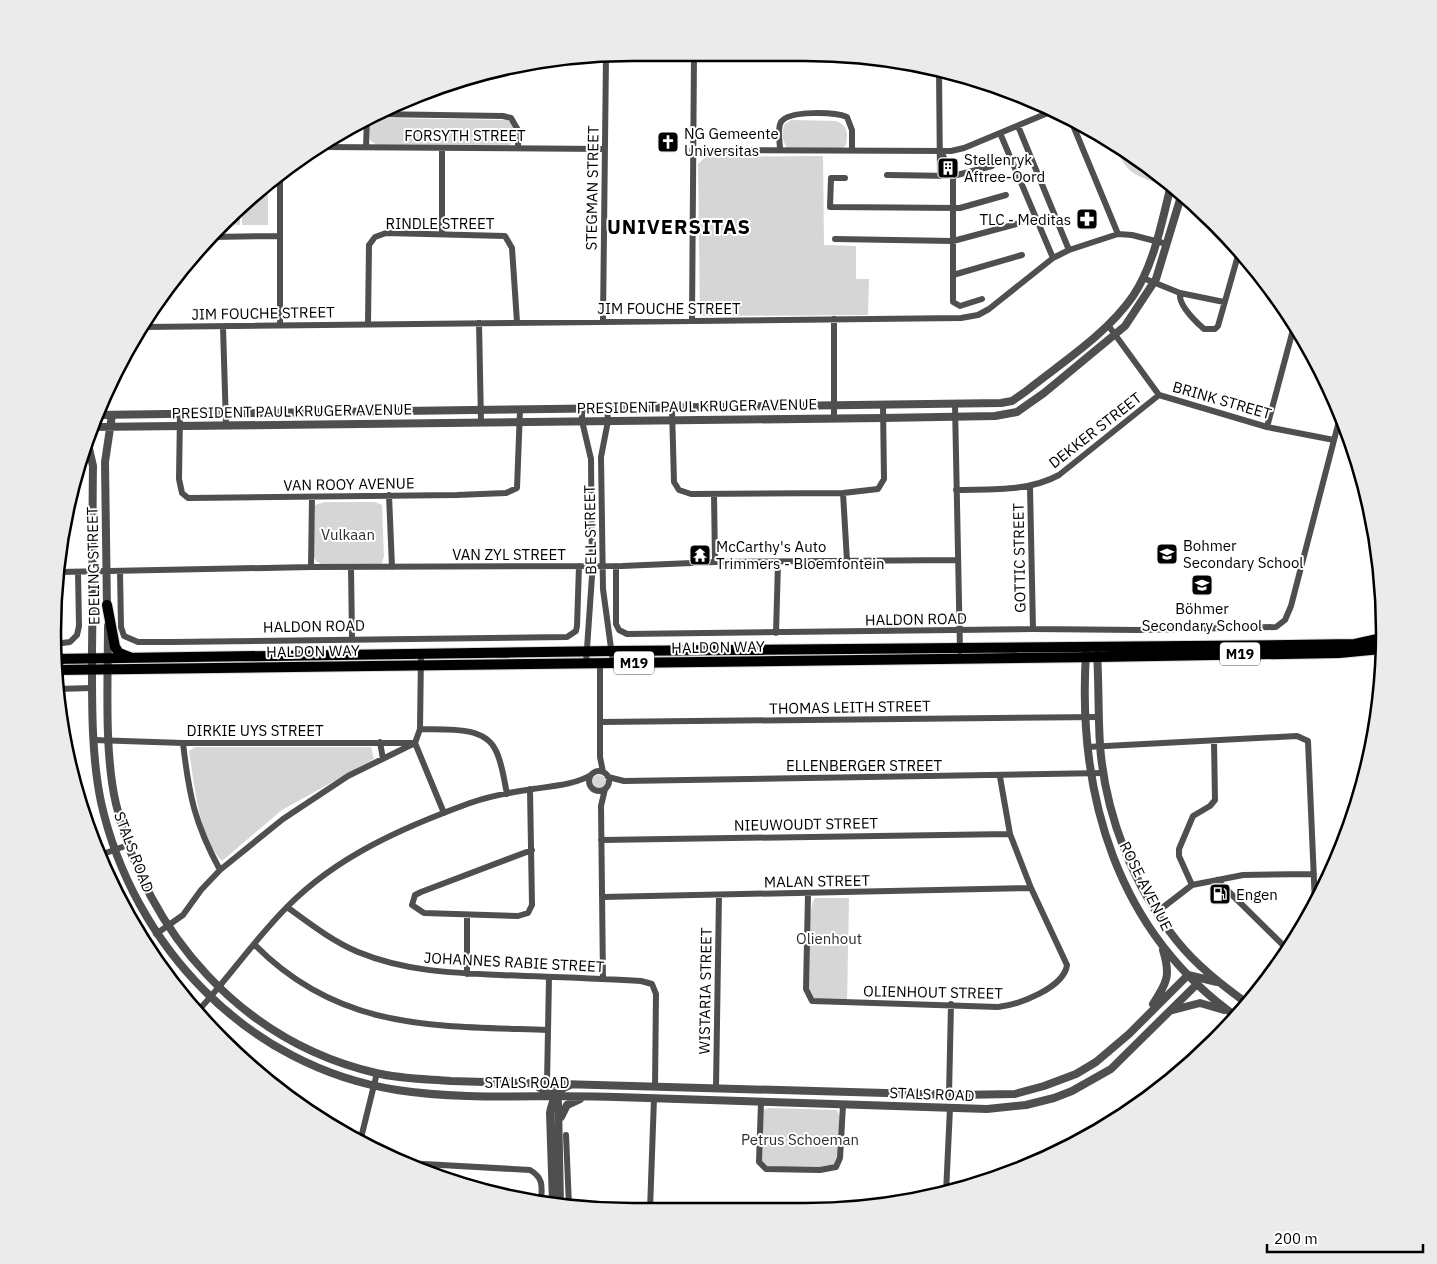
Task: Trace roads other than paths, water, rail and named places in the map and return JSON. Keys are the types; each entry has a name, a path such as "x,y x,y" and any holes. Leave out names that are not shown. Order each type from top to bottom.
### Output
{"highway":[{"path":"107,605 114,647 120,653 130,658"},
{"name":"HALDON WAY","path":"1361,647 1376,641"},
{"name":"HALDON WAY","path":"337,661 421,654 752,649 1032,647 1091,652"},
{"path":"1032,647 1032,658"},
{"name":"HALDON WAY","path":"62,670 256,662 337,661 421,665 961,659 1032,658 1091,652 1361,647 1376,648"},
{"path":"877,660 878,648"},
{"path":"752,649 752,661"},
{"path":"814,649 815,660"},
{"path":"675,650 675,662"},
{"path":"545,652 545,664"},
{"path":"473,653 473,664"},
{"name":"HALDON WAY","path":"62,659 130,658 200,663"}],"street":[{"path":"692,320 694,61"},
{"name":"STEGMAN STREET","path":"603,320 606,62"},
{"path":"939,78 941,151 939,158 946,176 952,209 954,305 969,305 982,299"},
{"path":"393,114 503,116 511,118 516,125 518,148"},
{"path":"780,150 780,123 789,116 808,114 840,114 847,117 852,130 852,149"},
{"path":"692,150 852,149 941,151 964,148 1045,115"},
{"path":"1018,126 1069,250"},
{"path":"366,147 367,127"},
{"path":"1075,130 1118,234"},
{"path":"1000,133 1053,258"},
{"name":"FORSYTH STREET","path":"332,147 605,149"},
{"path":"442,149 442,234"},
{"path":"887,175 946,176 992,166"},
{"path":"845,178 830,178 830,207 952,209 1006,195"},
{"path":"280,183 278,236 280,325"},
{"name":"PRESIDENT PAUL KRUGER AVENUE","path":"105,415 582,408 834,407 955,405 1012,401 1108,325 1133,295 1143,278 1169,193"},
{"name":"PRESIDENT PAUL KRUGER AVENUE","path":"100,427 955,417 996,416 1017,412 1116,334 1135,313 1154,283 1179,202"},
{"path":"834,239 953,241 1020,223"},
{"name":"RINDLE STREET","path":"368,324 368,250 372,240 386,233 500,235 510,240 517,322"},
{"name":"JIM FOUCHE STREET","path":"150,327 971,317 989,309 1053,258 1069,250 1118,234 1132,235 1167,244"},
{"path":"220,237 278,236"},
{"path":"953,275 1022,254"},
{"path":"1180,293 1180,301 1197,323 1208,331 1218,326 1237,259"},
{"path":"1143,278 1180,293 1224,302"},
{"path":"834,319 834,418"},
{"path":"479,323 481,422"},
{"name":"BRINK STREET","path":"1108,325 1159,395 1267,427 1334,440"},
{"path":"223,327 226,425"},
{"path":"1267,427 1292,335"},
{"name":"DEKKER STREET","path":"956,490 1030,487 1042,484 1059,475 1159,395"},
{"path":"955,405 961,659"},
{"path":"672,408 674,482 676,487 691,494 714,494 873,491 883,483 883,406"},
{"name":"BELL STREET","path":"582,408 582,421 590,459 592,566 590,624 586,663"},
{"name":"BELL STREET","path":"608,408 608,421 601,458 603,566 604,604 613,651 613,663"},
{"name":"VAN ROOY AVENUE","path":"180,414 180,489 185,496 202,499 506,493 514,490 519,481 520,410"},
{"path":"352,412 353,424"},
{"name":"EDELING STREET","path":"108,658 105,462 112,415"},
{"path":"1334,440 1337,428"},
{"name":"HALDON ROAD","path":"616,566 616,624 619,630 627,634 1034,629 1139,630 1271,627 1280,625 1287,617 1291,606 1334,440"},
{"name":"EDELING STREET","path":"90,455 92,466 92,658"},
{"name":"GOTTIC STREET","path":"1030,487 1034,629"},
{"path":"843,492 847,561"},
{"path":"714,494 716,562"},
{"path":"389,495 392,567"},
{"path":"311,567 312,497"},
{"name":"VAN ZYL STREET","path":"64,572 311,567 616,566 716,562 778,563 958,560"},
{"path":"776,632 778,563"},
{"name":"BELL STREET","path":"572,634 576,631 578,622 578,566"},
{"path":"351,567 352,638"},
{"name":"HALDON ROAD","path":"120,571 122,631 124,636 133,641 562,637 572,634"},
{"path":"61,643 70,642 78,631 78,572"},
{"name":"ROSE AVENUE","path":"1091,652 1104,774 1121,840 1137,876 1157,912 1190,955 1219,983 1241,999"},
{"name":"ROSE AVENUE","path":"1091,652 1085,718 1086,746 1097,810 1120,874 1162,946 1188,975 1231,1011"},
{"path":"421,654 420,729 415,743 444,812"},
{"name":"STALS ROAD","path":"92,658 94,740 101,800 115,850 130,889 156,934 180,965 210,998 250,1031 285,1052 330,1072 374,1086 433,1094 555,1097 596,1096 987,1109 1026,1105 1072,1091 1111,1069 1197,981"},
{"name":"STALS ROAD","path":"108,658 109,740 116,803 128,845 150,897 179,943 218,987 254,1016 294,1041 346,1064 377,1073 416,1079 945,1095 1015,1094 1066,1078 1096,1062 1129,1034 1188,975"},
{"path":"600,663 600,756 606,774 607,788 601,806 603,979"},
{"path":"64,690 92,688"},
{"name":"THOMAS LEITH STREET","path":"600,722 1099,718"},
{"path":"420,729 460,730 484,738 496,749 507,794"},
{"path":"1086,746 1297,736 1308,741 1314,889"},
{"name":"DIRKIE UYS STREET","path":"94,740 183,743 415,743"},
{"path":"1192,886 1179,856 1179,849 1193,816 1210,806 1215,800 1214,741"},
{"path":"380,742 383,759"},
{"path":"183,743 192,804 204,840 220,870"},
{"path":"156,934 183,915 201,890 220,870 283,819 314,797 415,743"},
{"path":"600,756 589,781 601,806"},
{"path":"202,1007 287,907 314,882 353,856 385,838 472,802 530,789 570,783 592,774"},
{"name":"ELLENBERGER STREET","path":"592,774 606,774 624,781"},
{"name":"ELLENBERGER STREET","path":"593,789 607,788 624,781 1104,774"},
{"name":"OLIENHOUT STREET","path":"808,894 806,990 812,1001 998,1007 1013,1004 1039,994 1065,973 1067,968 1066,959 1031,888 1010,834 1000,777"},
{"path":"570,783 593,789"},
{"path":"530,789 532,850 532,905 528,913 518,916 424,914 412,905 413,900 421,892 532,850"},
{"name":"NIEUWOUDT STREET","path":"601,840 1010,834"},
{"path":"106,853 128,845"},
{"path":"1157,912 1192,886 1243,875 1314,874"},
{"path":"1217,880 1282,945"},
{"name":"MALAN STREET","path":"602,897 1031,888"},
{"name":"WISTARIA STREET","path":"712,1088 719,895"},
{"name":"JOHANNES RABIE STREET","path":"287,907 341,943 369,956 421,970 467,974 648,982 654,986 656,994 655,1087"},
{"path":"467,915 467,974"},
{"path":"254,944 298,981 366,1013 397,1021 430,1026 547,1030"},
{"path":"1147,1014 1167,981 1168,966 1162,946"},
{"path":"1190,955 1197,981 1219,983"},
{"path":"547,1084 549,978"},
{"path":"1168,1012 1181,1006 1200,1003 1213,1005 1230,1013"},
{"path":"946,1185 950,1108 945,1095 951,1005"},
{"path":"362,1134 377,1073"},
{"path":"1066,1078 1072,1091"},
{"path":"496,1082 548,1089 555,1097 558,1102 563,1135 568,1199"},
{"path":"552,1197 550,1113 555,1097 563,1087 573,1084"},
{"path":"645,1086 645,1098"},
{"path":"663,1098 664,1087"},
{"path":"707,1100 712,1088"},
{"path":"725,1089 725,1101"},
{"path":"752,1090 761,1102"},
{"path":"768,1090 761,1102 760,1162 766,1169 830,1170 836,1166 840,1158 849,1092"},
{"path":"834,1092 834,1104"},
{"path":"950,1108 957,1095"},
{"path":"524,1096 544,1101 550,1113"},
{"path":"560,1198 563,1135 560,1118 566,1105 579,1099 596,1096"},
{"path":"650,1203 654,1098"},
{"path":"428,1164 530,1170 538,1174 542,1181 542,1195"}],"place":[{"name":"NG Gemeente Universitas","path":"668,142"},
{"name":"Stellenryk Aftree-Oord","path":"948,168"},
{"name":"TLC - Meditas","path":"1087,219"},
{"name":"Bohmer Secondary School","path":"1167,554"},
{"name":"McCarthy's Auto Trimmers - Bloemfontein","path":"700,555"},
{"name":"Böhmer Secondary School","path":"1202,585"},
{"name":"Engen","path":"1220,894"}],"district":[{"name":"UNIVERSITAS","path":"679,226"}],"park label":[{"name":"Vulkaan","path":"348,534"},
{"name":"Olienhout","path":"829,938"},
{"name":"Petrus Schoeman","path":"800,1139"}]}
